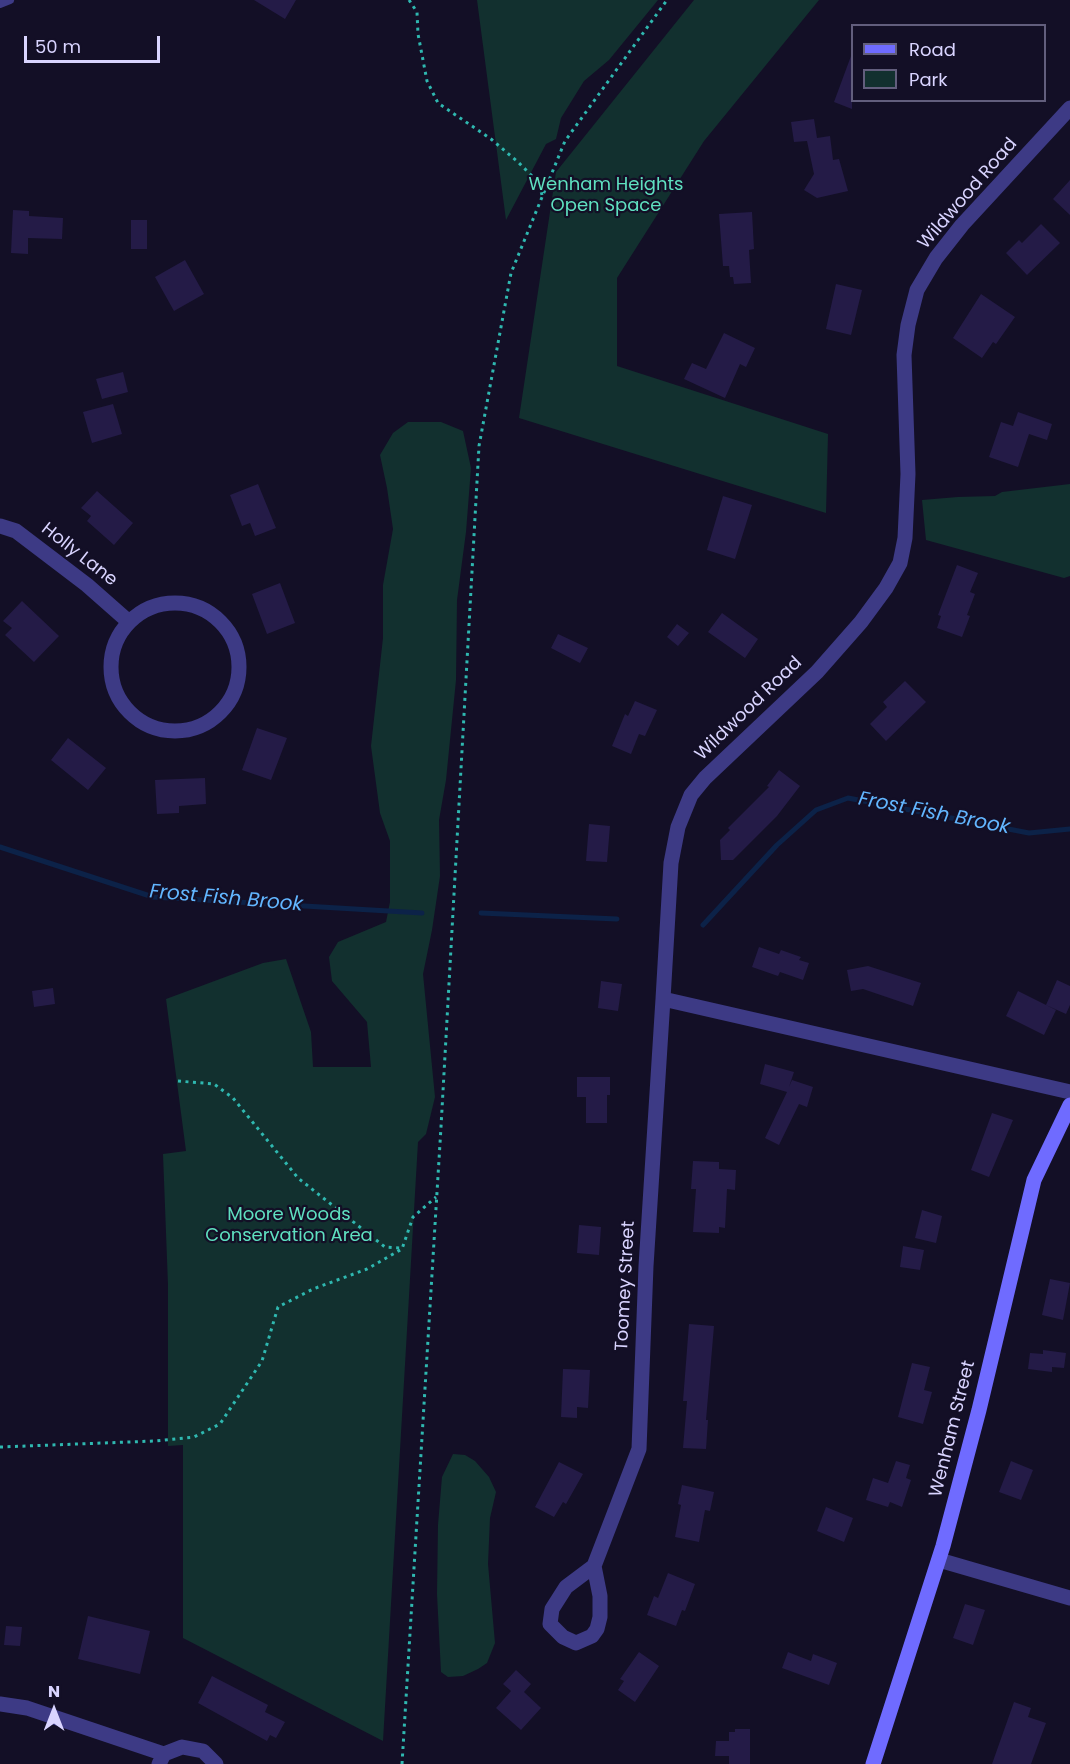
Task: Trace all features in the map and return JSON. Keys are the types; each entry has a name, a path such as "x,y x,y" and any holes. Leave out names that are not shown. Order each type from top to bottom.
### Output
{"main road":[{"name":"Wenham Street","path":"873,1764 939,1560 980,1410 1034,1180 1070,1105"}],"street":[{"name":"Wildwood Road","path":"663,999 671,863 678,826 691,795 705,778 816,672 861,622 886,588 900,563 905,538 908,474 904,355 908,325 917,291 936,258 962,225 1070,108"},
{"name":"Holly Lane","path":"0,526 16,531 87,585 129,622"},
{"path":"168,604 190,605 210,614 226,628 236,648 240,669 235,691 224,710 207,723 189,730 171,731 153,728 137,719 124,706 115,690 111,672 112,654 118,637 129,622 147,610 168,604"},
{"path":"663,999 1070,1092"},
{"name":"Toomey Street","path":"594,1566 639,1449 646,1266 663,999"},
{"path":"939,1560 1070,1598"},
{"path":"594,1566 600,1596 600,1617 597,1629 592,1636 576,1643 563,1637 550,1624 552,1609 566,1587 594,1566"},
{"path":"0,1704 27,1708 162,1759 182,1747 203,1751 216,1764"}],"lane":[{"path":"0,4 10,0"}],"path":[{"path":"409,0 417,12 418,34 427,81 438,103 492,139 518,162 538,183 542,196"},
{"path":"402,1764 479,446 511,273 542,196 566,141 668,0"},
{"path":"178,1081 214,1084 233,1098 298,1178 385,1247 402,1249"},
{"path":"0,1447 155,1441 194,1437 220,1424 262,1361 278,1307 314,1289 367,1269 402,1249 413,1217 436,1196"}],"green space":[{"path":"477,0 658,0 609,60 584,81 561,118 556,139 546,144 506,220"},
{"name":"Wenham Heights Open Space","path":"694,0 819,0 704,141 617,278 617,366 828,434 826,513 519,418 556,172"},
{"name":"Moore Woods Conservation Area","path":"408,422 441,422 463,431 471,468 457,600 456,680 446,780 439,820 440,876 423,974 435,1097 426,1134 418,1142 383,1741 183,1638 183,1445 168,1446 168,1285 163,1154 186,1151 166,999 263,963 286,959 311,1032 313,1067 371,1067 367,1022 332,981 329,957 338,942 386,922 390,902 390,841 380,813 371,746 383,638 383,585 393,529 380,455 393,433"},
{"path":"1070,484 1070,576 1064,578 926,540 922,500 995,496 1002,492"},
{"path":"453,1454 465,1455 475,1461 489,1477 496,1492 490,1518 488,1564 495,1643 487,1663 463,1676 448,1677 441,1672 437,1594 438,1525 442,1477"}],"building":[{"path":"254,0 296,0 285,19"},
{"path":"851,56 852,109 834,102"},
{"path":"814,119 817,138 830,136 833,160 839,159 848,191 817,198 804,190 814,174 807,141 794,142 791,122"},
{"path":"1070,180 1070,215 1053,199"},
{"path":"13,210 29,211 29,216 63,218 62,239 28,238 28,254 11,253"},
{"path":"752,212 754,249 749,250 751,283 734,284 733,277 730,277 729,266 723,266 719,214"},
{"path":"131,220 147,220 147,249 131,249"},
{"path":"1041,224 1060,243 1027,275 1006,253 1019,240 1022,243"},
{"path":"185,260 204,294 174,311 155,277"},
{"path":"836,284 862,290 851,335 826,329"},
{"path":"981,294 1015,317 996,344 993,342 982,358 953,338"},
{"path":"724,333 755,348 746,367 740,364 725,398 684,379 692,363 706,369"},
{"path":"123,372 128,392 102,399 96,379"},
{"path":"113,404 122,434 92,443 83,412"},
{"path":"1018,412 1052,424 1047,440 1029,434 1018,467 989,457 1001,422 1013,426"},
{"path":"258,484 276,528 255,536 250,523 242,526 230,495"},
{"path":"97,491 133,523 114,545 87,521 91,516 81,508"},
{"path":"723,496 752,505 735,559 707,550"},
{"path":"957,565 978,573 970,592 975,594 962,637 937,628 941,616 938,615"},
{"path":"280,583 295,623 267,634 252,594"},
{"path":"22,601 59,636 34,662 5,635 12,628 3,621"},
{"path":"722,613 758,639 745,658 708,632"},
{"path":"677,624 689,633 678,646 667,637"},
{"path":"558,634 588,648 580,663 551,648"},
{"path":"905,681 926,702 886,741 870,724 887,707 883,702"},
{"path":"635,701 657,710 645,736 639,734 631,754 612,746 625,714 628,716"},
{"path":"257,728 287,738 271,780 242,770"},
{"path":"68,738 106,768 88,790 51,760"},
{"path":"779,770 800,786 777,816 733,860 721,860 720,840 730,830 728,828 769,787 767,786"},
{"path":"205,778 206,804 179,806 179,813 157,814 155,780"},
{"path":"589,824 610,826 607,862 586,861"},
{"path":"759,947 779,954 781,950 801,957 799,960 809,963 803,980 780,972 778,976 752,967"},
{"path":"868,966 921,983 913,1006 863,989 851,991 847,970"},
{"path":"1057,980 1070,986 1070,1005 1066,1014 1046,1005"},
{"path":"601,981 622,984 618,1011 598,1008"},
{"path":"53,988 55,1004 34,1007 32,991"},
{"path":"1018,991 1056,1010 1044,1035 1006,1016"},
{"path":"765,1064 794,1072 789,1087 792,1080 813,1087 807,1107 799,1104 779,1145 765,1138 787,1092 760,1084"},
{"path":"577,1077 610,1077 610,1095 607,1095 607,1123 586,1123 586,1097 577,1097"},
{"path":"992,1113 1013,1120 989,1177 971,1170"},
{"path":"693,1161 719,1162 719,1169 736,1170 735,1190 727,1189 725,1228 719,1227 719,1233 693,1232 696,1189 691,1189"},
{"path":"922,1210 942,1216 936,1243 915,1238"},
{"path":"579,1225 601,1227 599,1255 577,1253"},
{"path":"903,1246 924,1250 920,1270 900,1267"},
{"path":"1050,1279 1070,1283 1063,1320 1042,1315"},
{"path":"689,1324 714,1326 706,1420 708,1420 706,1449 683,1448 687,1401 683,1401"},
{"path":"1043,1350 1066,1353 1064,1368 1052,1367 1052,1372 1028,1369 1030,1353 1043,1354"},
{"path":"912,1363 930,1367 924,1390 932,1392 923,1424 898,1417"},
{"path":"563,1369 590,1370 588,1408 577,1407 577,1418 561,1417"},
{"path":"896,1461 910,1465 906,1478 911,1480 902,1507 890,1502 888,1507 866,1500 873,1478 888,1483"},
{"path":"1011,1461 1033,1470 1021,1500 999,1492"},
{"path":"559,1462 583,1474 566,1504 563,1502 554,1517 535,1507"},
{"path":"682,1485 714,1492 710,1511 705,1510 699,1542 675,1537"},
{"path":"826,1507 853,1518 844,1542 817,1531"},
{"path":"668,1573 695,1584 685,1611 682,1610 676,1626 647,1615 654,1596 658,1598"},
{"path":"965,1604 985,1610 973,1645 953,1638"},
{"path":"88,1616 150,1631 140,1674 78,1659"},
{"path":"6,1626 22,1627 20,1646 4,1645"},
{"path":"639,1652 659,1666 635,1702 618,1690 624,1681 620,1679"},
{"path":"788,1652 811,1661 813,1654 837,1663 829,1685 782,1668"},
{"path":"516,1670 531,1684 524,1692 541,1708 521,1730 496,1708 511,1691 503,1684"},
{"path":"212,1676 268,1705 265,1712 285,1722 276,1738 270,1735 267,1741 198,1703"},
{"path":"1014,1702 1031,1708 1028,1717 1046,1723 1031,1764 992,1764"},
{"path":"735,1729 750,1729 750,1764 729,1764 729,1756 715,1756 716,1741 729,1741 729,1732 735,1732"}],"waterway":[{"name":"Frost Fish Brook","path":"703,925 777,845 816,810 848,798 1029,833 1070,829"},
{"name":"Frost Fish Brook","path":"0,847 153,897 422,913"},
{"name":"Frost Fish Brook","path":"481,913 617,919"}]}
